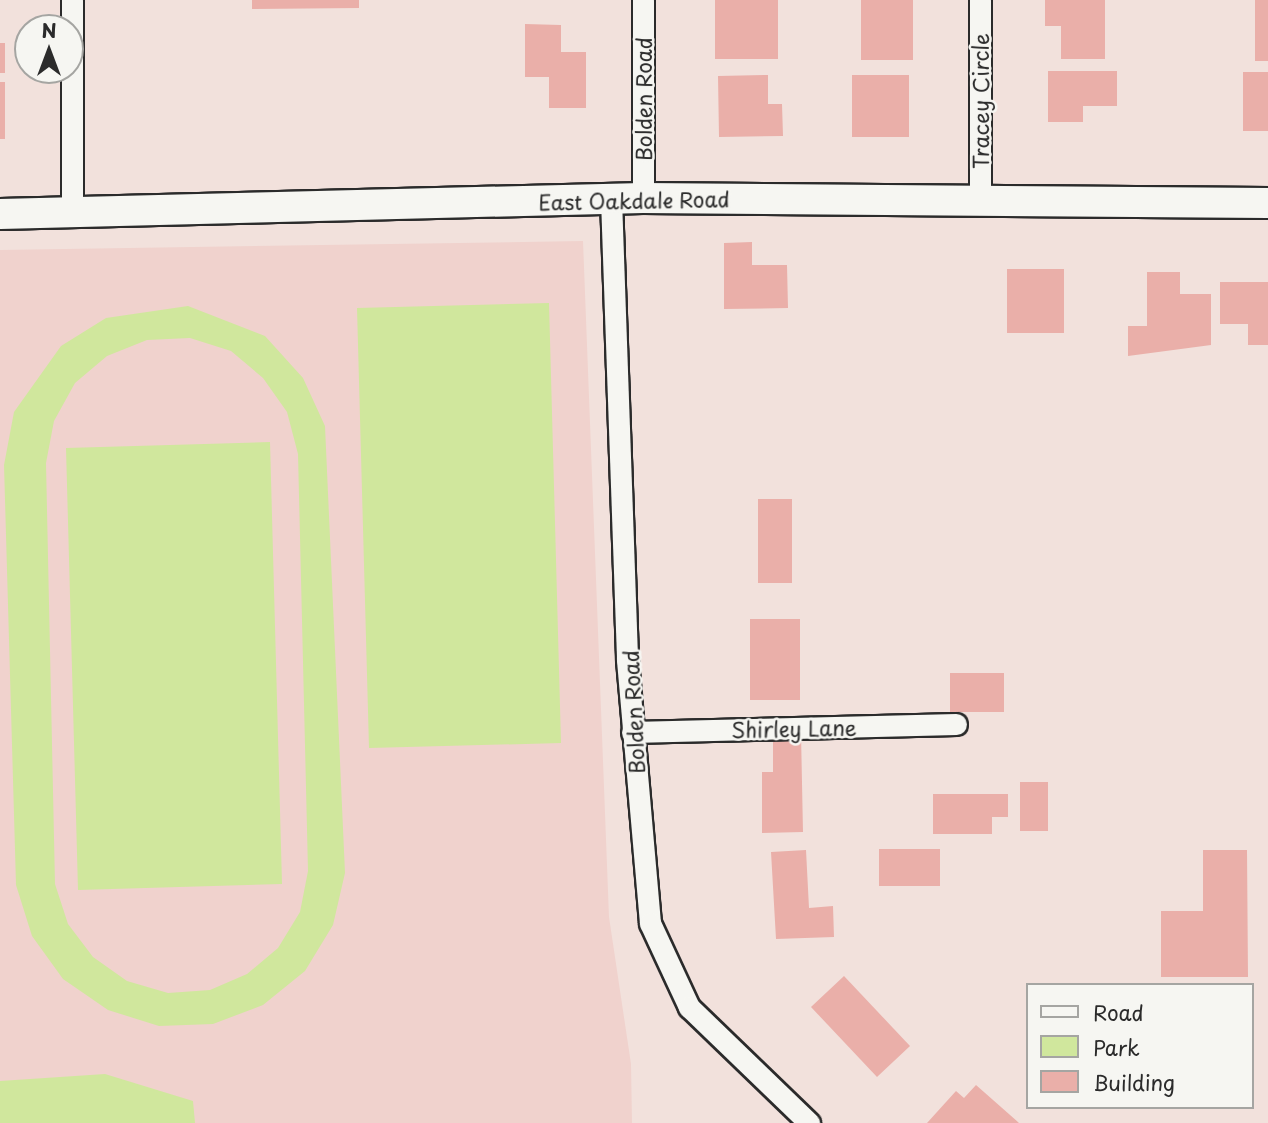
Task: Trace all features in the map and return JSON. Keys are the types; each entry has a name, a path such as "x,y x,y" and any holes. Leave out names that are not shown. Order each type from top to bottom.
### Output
{"street":[{"path":"72,0 72,213"},
{"name":"Bolden Road","path":"643,0 643,198"},
{"name":"Tracey Circle","path":"980,0 980,201"},
{"name":"East Oakdale Road","path":"0,214 643,198 1268,203"},
{"name":"Bolden Road","path":"611,199 632,732 650,923 669,975 689,1007 809,1123"},
{"name":"Shirley Lane","path":"632,732 956,724"}],"shaded area":[{"path":"583,241 609,917 631,1064 632,1123 0,1123 0,250"}],"green space":[{"path":"549,303 561,743 369,748 357,308"},
{"path":"188,306 265,336 303,378 325,426 345,873 333,925 305,971 263,1005 213,1024 159,1026 108,1010 63,979 32,936 16,885 4,465 14,412 61,346 106,318","holes":["190,338 231,351 263,378 287,412 298,454 308,871 300,912 278,948 247,974 210,990 168,993 127,981 93,957 68,924 55,884 46,463 54,421 75,383 107,356 147,340"]},
{"path":"270,442 282,884 78,890 66,448"},
{"path":"105,1074 193,1101 195,1123 0,1123 0,1081"}],"building":[{"path":"252,0 359,0 359,8 252,9"},
{"path":"715,0 778,0 778,59 715,59"},
{"path":"861,0 913,0 913,60 861,60"},
{"path":"1045,0 1105,0 1105,59 1061,59 1061,26 1045,26"},
{"path":"1255,0 1268,0 1268,61 1255,61"},
{"path":"525,24 561,25 561,52 586,52 586,108 549,108 549,77 525,77"},
{"path":"0,43 5,43 5,73 0,73"},
{"path":"1048,71 1117,71 1117,106 1083,106 1083,122 1048,122"},
{"path":"1243,72 1268,72 1268,131 1243,131"},
{"path":"768,75 768,104 782,104 783,136 719,137 718,76"},
{"path":"852,75 909,75 909,137 852,137"},
{"path":"0,82 5,82 5,139 0,139"},
{"path":"752,242 752,265 787,265 788,308 724,309 724,243"},
{"path":"1007,269 1064,269 1064,333 1007,333"},
{"path":"1147,272 1180,272 1180,294 1211,294 1211,345 1128,356 1128,326 1147,326"},
{"path":"1220,282 1268,282 1268,345 1248,345 1248,324 1220,324"},
{"path":"758,499 792,499 792,583 758,583"},
{"path":"750,619 800,619 800,700 750,700"},
{"path":"950,673 1004,673 1004,712 950,712"},
{"path":"773,733 801,733 803,832 762,833 762,772 773,772"},
{"path":"1020,782 1048,782 1048,831 1020,831"},
{"path":"933,794 1008,794 1008,817 992,817 992,834 933,834"},
{"path":"879,849 940,849 940,886 879,886"},
{"path":"806,850 809,908 833,906 834,937 776,939 771,852"},
{"path":"1203,850 1247,850 1248,977 1161,977 1161,911 1203,911"},
{"path":"844,976 910,1046 877,1077 811,1007"},
{"path":"976,1085 1019,1123 927,1123 956,1091 964,1098"}]}
